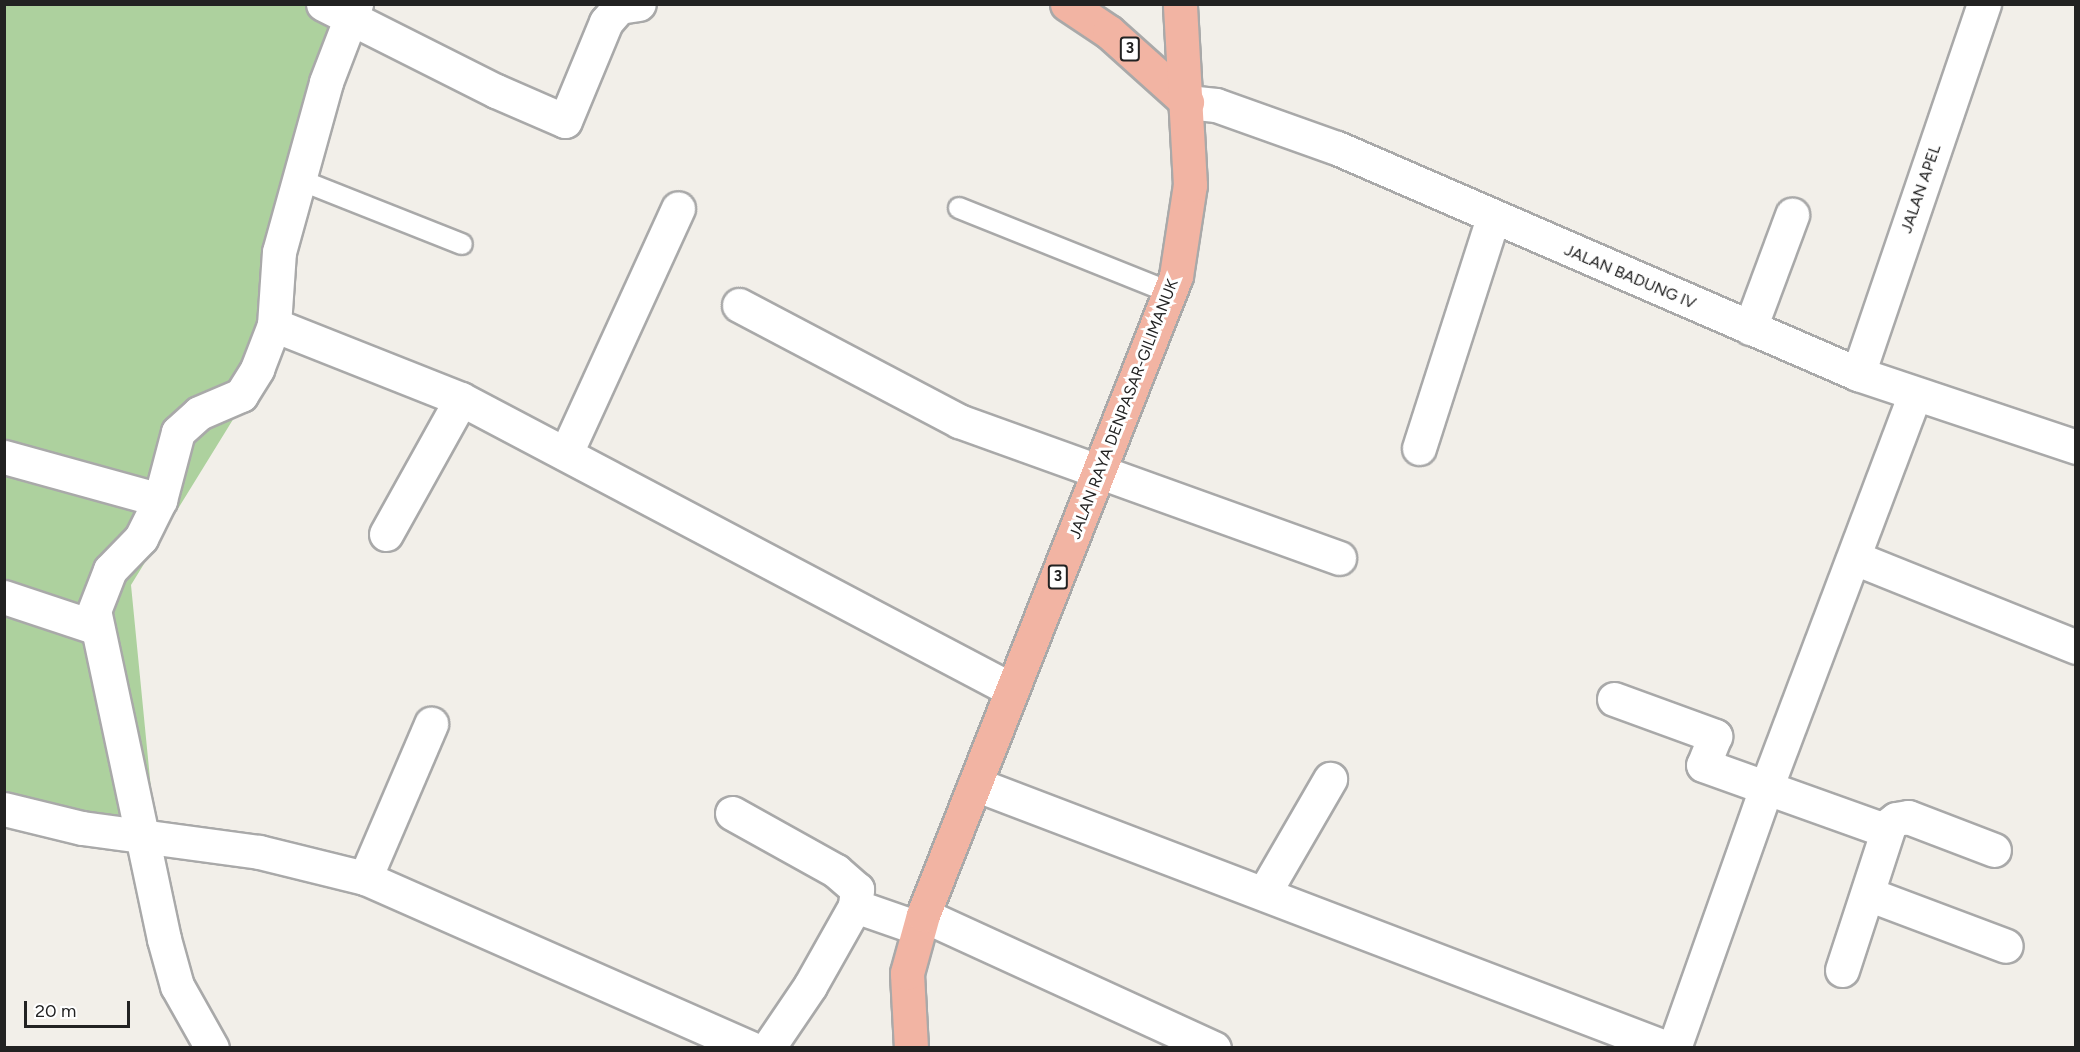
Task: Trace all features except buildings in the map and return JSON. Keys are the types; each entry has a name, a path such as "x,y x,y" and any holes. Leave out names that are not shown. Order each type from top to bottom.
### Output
{"highway":[{"name":"3","path":"1067,4 1109,32 1188,102"},
{"name":"JALAN RAYA DENPASAR-GILIMANUK","path":"911,1047 907,973 920,922 1171,293 1188,213 1188,102 1180,4"}],"street":[{"path":"212,1047 177,986 139,835 94,611 110,570 141,538 160,500 178,432 199,413 241,395 257,369 274,325 279,252 326,82 343,9 565,121 606,22 619,7 639,4"},
{"name":"JALAN APEL","path":"1858,374 1984,4"},
{"name":"JALAN BADUNG IV","path":"1188,102 1216,105 1316,140 1858,374 2076,447"},
{"path":"566,453 678,208"},
{"path":"1750,328 1792,215"},
{"path":"1419,448 1493,217"},
{"path":"739,305 959,421 1100,474 1210,509 1339,558"},
{"path":"274,325 461,399 1012,690"},
{"path":"1674,1047 1767,788 1915,394"},
{"path":"386,534 461,399"},
{"path":"4,458 160,500"},
{"path":"1855,558 2076,647"},
{"path":"4,597 97,628"},
{"path":"1614,699 1715,736 1703,765 1869,825 1889,826"},
{"path":"365,878 431,724"},
{"path":"1264,892 1330,779"},
{"path":"975,784 1667,1047"},
{"path":"4,809 82,828 259,852 365,878 750,1047"},
{"path":"732,813 836,871 857,889 855,906 810,986 768,1047"},
{"path":"1842,970 1889,826 1896,819 1908,817 1994,850"},
{"path":"1868,894 2006,946"},
{"path":"855,906 920,922 1214,1047"}],"lane":[{"path":"300,180 462,244"},
{"path":"959,208 1171,293"}],"green space":[{"path":"4,5 339,5 245,400 131,585 156,840 5,826"}]}
